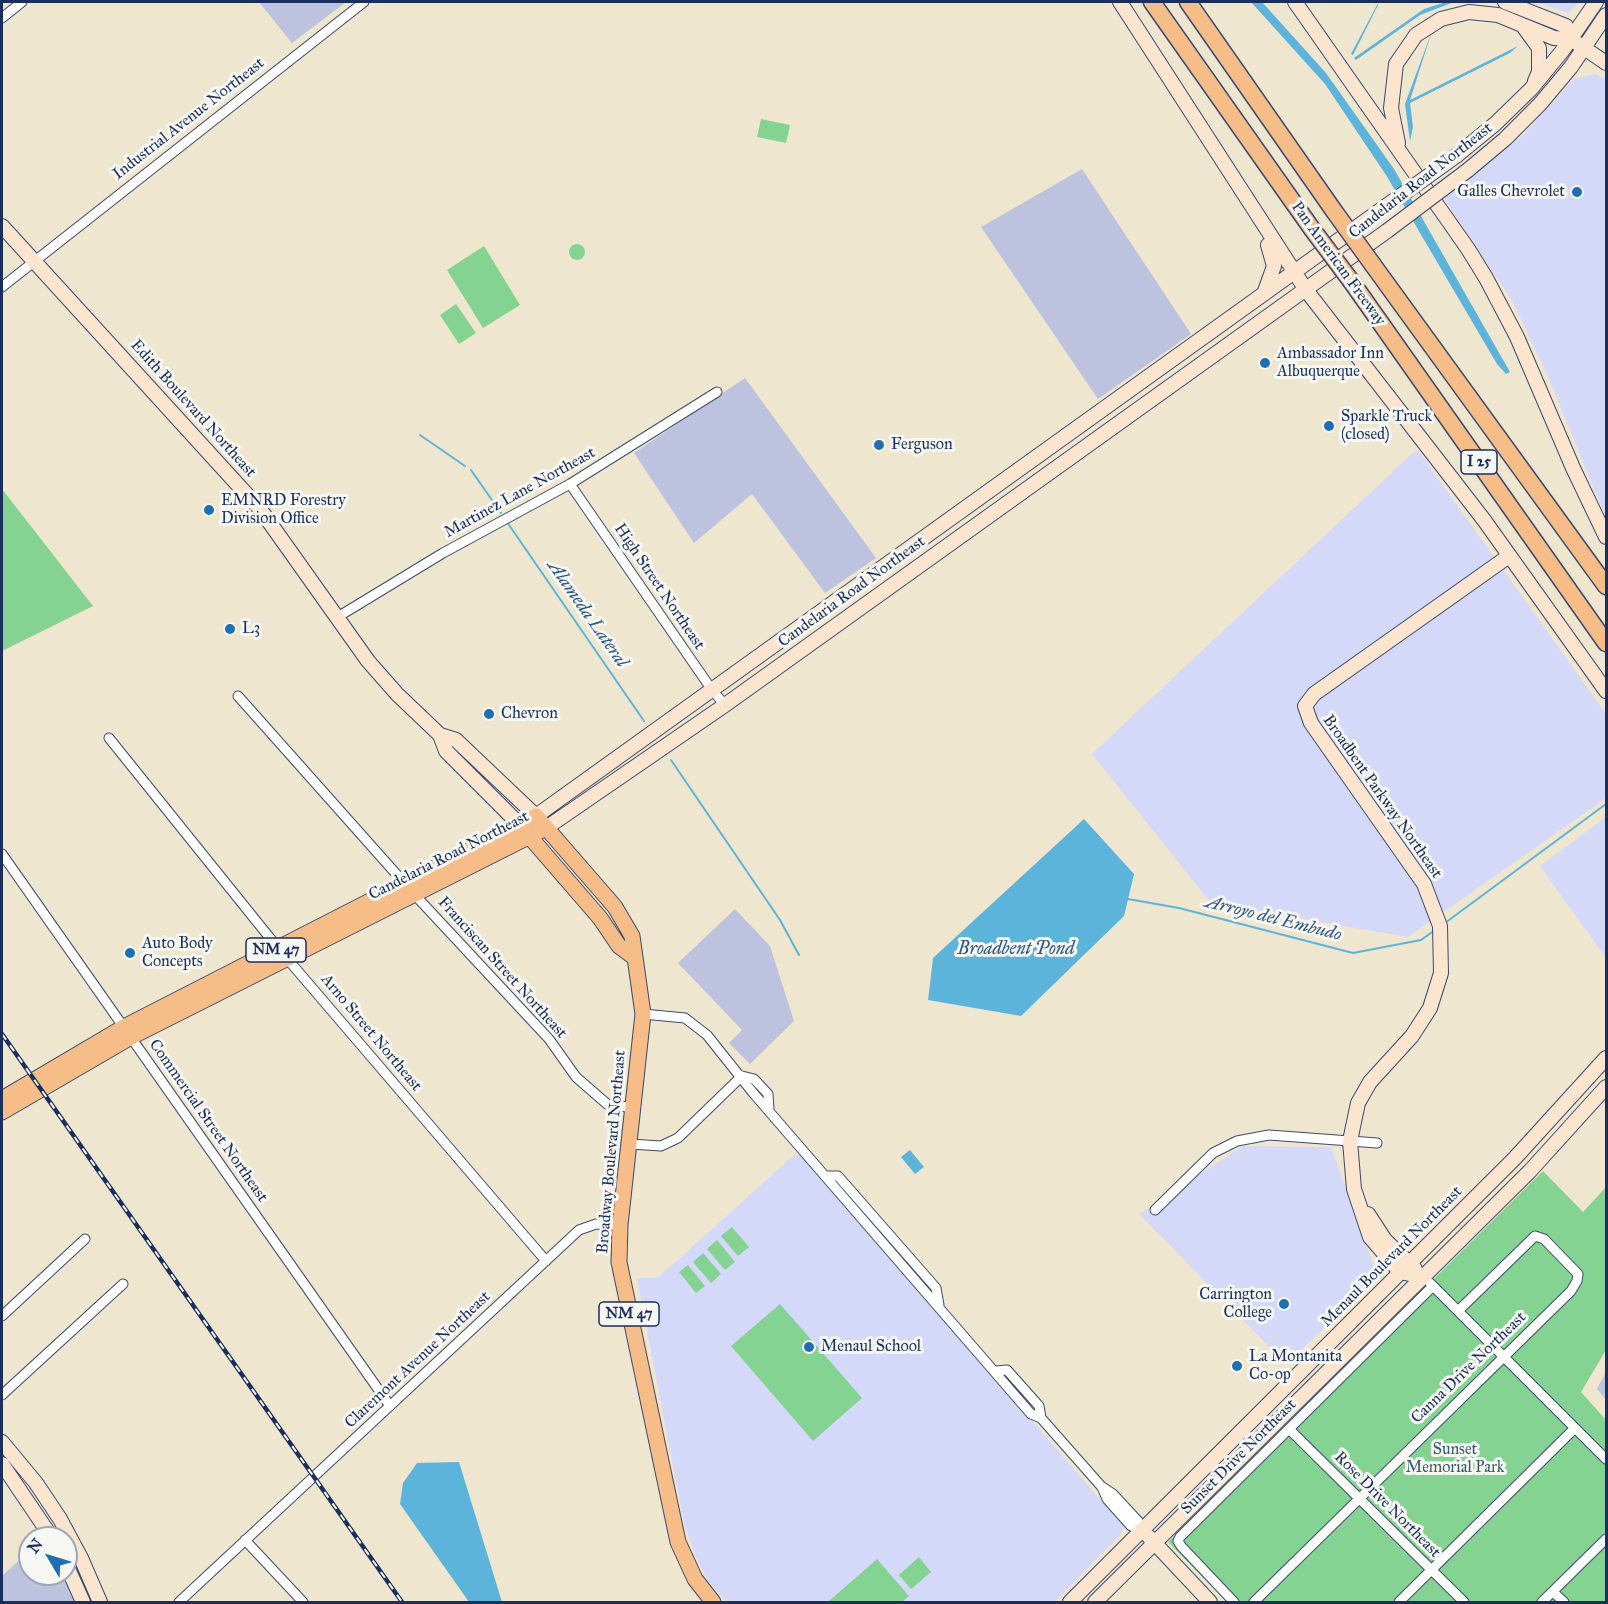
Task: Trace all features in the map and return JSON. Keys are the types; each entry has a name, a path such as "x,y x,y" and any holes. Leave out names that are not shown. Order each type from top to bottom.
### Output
{"highway":[{"name":"Pan American Freeway","path":"1152,2 1606,643"},
{"name":"Pan American Freeway","path":"1188,2 1334,211 1606,586"}],"main road":[{"path":"1120,2 1294,273 1509,555 1606,691"},
{"path":"1295,2 1468,249 1502,308 1606,537"},
{"path":"1505,2 1566,26 1571,39"},
{"name":"Candelaria Road Northeast","path":"409,889 530,837 541,822 712,690 1456,156 1495,124 1531,89 1571,39 1596,2"},
{"path":"1403,155 1392,120 1391,97 1396,64 1410,41 1432,23 1459,13 1488,13 1519,22 1554,38 1571,39 1606,63"},
{"name":"Candelaria Road Northeast","path":"37,1083 127,1032 409,889 519,824 541,822 726,705 1306,290 1468,170 1523,122 1556,86 1585,48 1606,15"},
{"path":"1519,22 1537,42 1541,57 1539,72 1531,89"},
{"path":"1233,179 1232,192 1271,249 1274,259 1271,280 1264,295"},
{"name":"Edith Boulevard Northeast","path":"2,226 260,509 336,618 382,678 440,735 446,751 519,824 600,918 619,946 634,958"},
{"name":"Broadbent Parkway Northeast","path":"1404,1268 1370,1237 1350,1168 1350,1141 1358,1103 1370,1082 1412,1036 1430,1008 1440,980 1442,941 1436,913 1424,884 1311,723 1305,706 1314,694 1509,555"},
{"name":"Edith Boulevard Northeast","path":"440,735 456,740 541,822 615,907 632,936 644,1014"},
{"name":"Broadway Boulevard Northeast","path":"644,1014 620,1226 620,1262 678,1542 695,1579 712,1602"},
{"name":"Menaul Boulevard Northeast","path":"1070,1602 1515,1158 1606,1058"},
{"name":"NM 47","path":"2,1098 37,1083"},
{"name":"NM 47","path":"2,1112 37,1083"},
{"path":"1095,1602 1154,1542 1428,1281 1606,1087"},
{"path":"1404,1268 1428,1281"},
{"path":"2,1442 36,1483 60,1519 81,1558 100,1602"},
{"path":"2,1464 44,1526"},
{"path":"1142,1529 1210,1602"},
{"path":"76,1586 83,1602"}],"street":[{"path":"2,18 22,2"},
{"name":"Industrial Avenue Northeast","path":"2,287 364,2"},
{"name":"Martinez Lane Northeast","path":"336,618 443,553 570,484 717,392"},
{"name":"High Street Northeast","path":"570,484 712,690 726,705"},
{"name":"Franciscan Street Northeast","path":"238,696 409,889 549,1039 576,1077 607,1104 634,1108"},
{"name":"Arno Street Northeast","path":"109,738 144,786 283,953 546,1262"},
{"name":"Commercial Street Northeast","path":"2,854 390,1406"},
{"path":"644,1014 685,1018 695,1023 742,1077 754,1079 768,1094 769,1109 827,1176 838,1176 854,1193 936,1288 939,1305 996,1371 1007,1370 1040,1406 1041,1418 1101,1486 1113,1494 1138,1521 1142,1529"},
{"path":"630,1144 661,1146 678,1138 742,1077"},
{"path":"1155,1210 1213,1153 1250,1137 1284,1136 1377,1143"},
{"name":"Claremont Avenue Northeast","path":"179,1602 579,1230 596,1224 620,1226"},
{"name":"Canna Drive Northeast","path":"1254,1602 1503,1356 1577,1281 1578,1274 1544,1239 1535,1236 1458,1311"},
{"path":"2,1316 85,1239"},
{"path":"1428,1281 1606,1459"},
{"name":"Sunset Drive Northeast","path":"1234,1602 1178,1541 1289,1429 1428,1281"},
{"path":"2,1395 123,1284"},
{"name":"Rose Drive Northeast","path":"1289,1429 1464,1602"},
{"path":"1399,1602 1574,1429"},
{"path":"1542,1602 1606,1539"},
{"path":"246,1540 303,1602"},
{"path":"1553,1592 1564,1602"}],"shaded area":[{"path":"259,2 346,2 292,43"},
{"path":"1536,2 1579,2 1568,13"},
{"path":"1595,74 1606,79 1606,518 1546,372 1511,299 1443,197 1523,135 1574,79"},
{"path":"1082,169 1191,334 1098,399 981,227"},
{"path":"745,378 876,558 825,593 752,494 694,543 634,453"},
{"path":"1417,449 1606,714 1606,798 1408,937 1211,903 1092,754"},
{"path":"1606,817 1606,958 1540,866"},
{"path":"735,909 770,946 794,1021 750,1064 729,1043 742,1030 678,963"},
{"path":"1243,1146 1331,1147 1378,1278 1286,1364 1139,1214"},
{"name":"Menaul School","path":"795,1154 804,1157 1124,1527 1120,1535 1055,1602 727,1602 708,1581 696,1557 684,1523 637,1278 658,1278"},
{"path":"1606,1372 1606,1400 1597,1389"},
{"path":"18,1561 18,1586 68,1586 75,1602 2,1602 2,1576"}],"green space":[{"path":"761,119 790,125 786,143 757,137"},
{"path":"577,244 585,252 577,260 569,252"},
{"path":"484,246 520,305 483,328 447,270"},
{"path":"456,304 476,333 459,344 440,315"},
{"path":"2,489 93,606 2,651"},
{"name":"Sunset Memorial Park","path":"1543,1171 1583,1212 1606,1187 1606,1350 1581,1392 1606,1420 1606,1602 1227,1602 1168,1542"},
{"path":"732,1227 749,1247 738,1256 721,1236"},
{"path":"717,1240 735,1262 725,1270 707,1249"},
{"path":"703,1253 721,1274 711,1283 693,1262"},
{"path":"688,1265 705,1286 696,1293 679,1272"},
{"path":"780,1304 862,1398 813,1441 731,1346"},
{"path":"919,1557 931,1572 911,1589 899,1575"},
{"path":"877,1559 909,1596 902,1602 828,1602"}],"water":[{"path":"1251,2 1262,2 1326,73 1394,169 1510,372 1506,374 1497,364 1386,175 1325,84"},
{"path":"1446,2 1454,2 1420,15 1356,60 1354,58 1424,9"},
{"path":"1379,3 1353,55 1351,54 1377,5"},
{"path":"1432,31 1410,100 1518,46 1510,53 1410,103 1413,127 1410,141 1405,104"},
{"name":"Broadbent Pond","path":"1084,819 1134,874 1124,916 1021,1016 928,1000 933,958"},
{"path":"910,1150 924,1167 915,1174 901,1157"},
{"path":"459,1462 502,1602 469,1602 400,1504 403,1483 417,1463"}],"waterway":[{"path":"420,435 465,466"},
{"path":"471,470 501,513"},
{"name":"Alameda Lateral","path":"507,522 644,721"},
{"path":"671,760 780,920 799,955"},
{"name":"Arroyo del Embudo","path":"1445,923 1606,804"},
{"name":"Arroyo del Embudo","path":"1128,899 1179,908 1353,953 1421,940 1435,930"}],"railway":[{"path":"2,1034 402,1602"}],"place":[{"name":"Galles Chevrolet","path":"1577,192"},
{"name":"Ambassador Inn Albuquerque","path":"1265,363"},
{"name":"Sparkle Truck (closed)","path":"1329,426"},
{"name":"Ferguson","path":"879,445"},
{"name":"EMNRD Forestry Division Office","path":"209,510"},
{"name":"L3","path":"230,629"},
{"name":"Chevron","path":"489,714"},
{"name":"Auto Body Concepts","path":"130,953"},
{"name":"Carrington College","path":"1284,1304"},
{"name":"Menaul School","path":"809,1347"},
{"name":"La Montanita Co-op","path":"1237,1366"}]}
